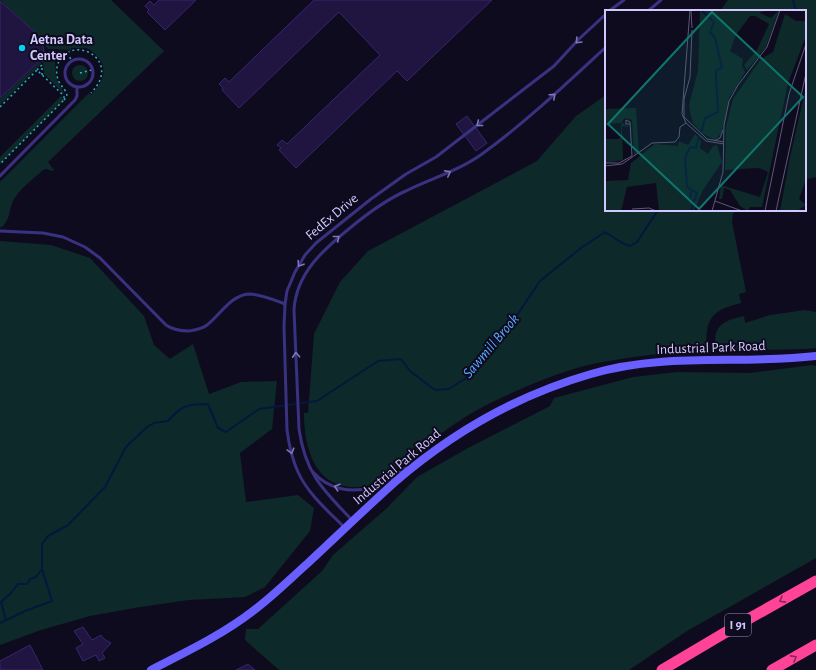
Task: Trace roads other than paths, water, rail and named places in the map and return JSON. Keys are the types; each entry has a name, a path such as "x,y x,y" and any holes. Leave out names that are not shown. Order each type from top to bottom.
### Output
{"highway":[{"name":"I 91","path":"662,670 750,618 816,582"},
{"path":"772,670 816,645"}],"street":[{"name":"Industrial Park Road","path":"151,670 203,643 253,611 277,592 400,478 446,442 501,409 562,383 594,373 626,366 692,360 773,359 816,356"}],"lane":[{"path":"610,10 624,0"},
{"path":"649,10 661,0"},
{"name":"FedEx Drive","path":"345,529 316,498 298,473 289,446 286,413 284,327 287,290 295,272 305,256 316,243 406,174 436,157 554,66 579,39 605,15"},
{"name":"FedEx Drive","path":"353,521 324,491 309,468 301,443 297,394 294,302 296,293 304,276 318,256 327,247 373,210 407,190 443,176 482,154 551,98 605,48"},
{"path":"77,59 86,61 89,64 92,70 92,77 86,85 77,87 69,83 65,75 66,66 77,59"},
{"path":"0,176 75,100 77,96 77,87"},
{"path":"0,231 43,233 63,237 85,247 100,258 166,326 172,329 185,331 196,330 206,326 230,303 239,297 249,294 265,297 285,304"},
{"path":"309,468 317,476 334,487 343,490 362,490 374,487 384,482 446,442"}],"waterway":[{"name":"Sawmill Brook","path":"793,0 796,10"},
{"name":"Sawmill Brook","path":"0,623 25,611 52,601 42,569 42,544 48,536 68,525 105,487 126,447 147,427 154,423 168,421 186,406 208,404 218,428 226,432 259,409 317,401 378,361 401,359 410,371 435,390 449,389 466,378 477,358 515,318 540,281 581,248 605,232 630,246 637,242 657,211"},
{"path":"6,620 1,602 18,584 27,584 30,579 36,577 42,569"}],"place":[{"name":"Aetna Data Center","path":"22,48"}]}
